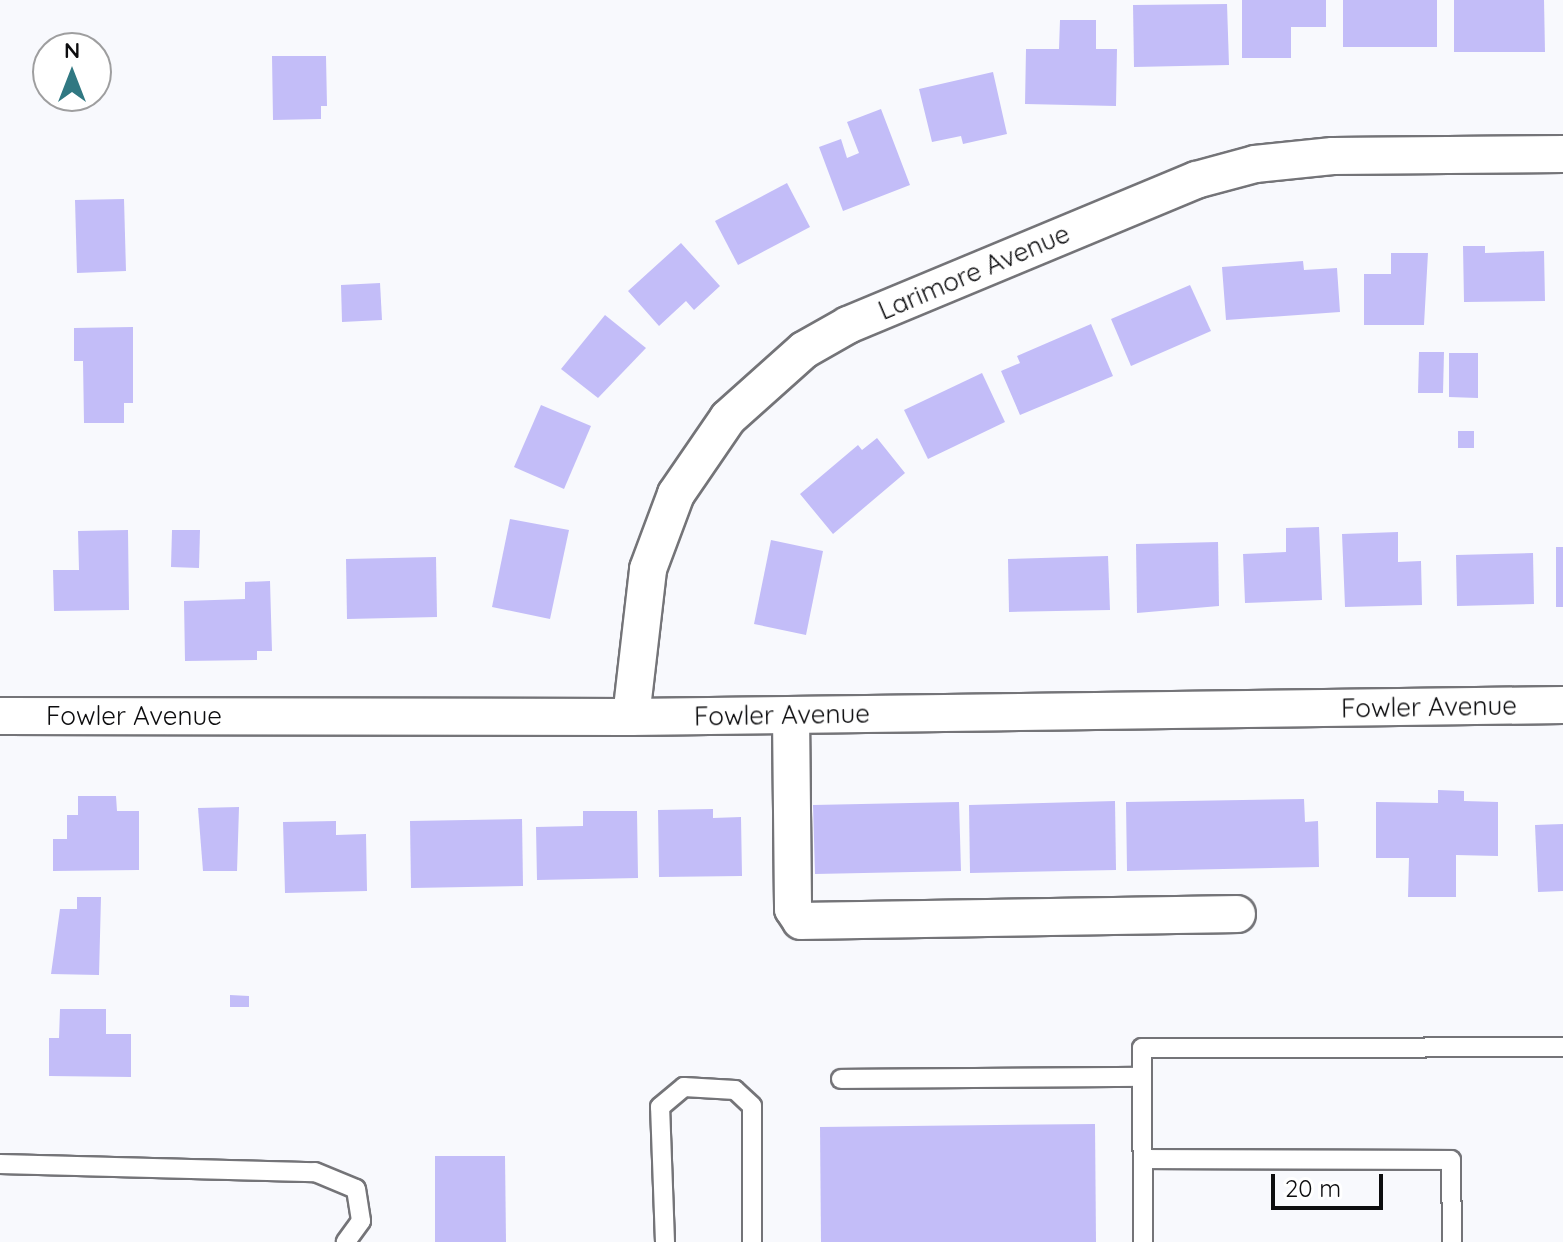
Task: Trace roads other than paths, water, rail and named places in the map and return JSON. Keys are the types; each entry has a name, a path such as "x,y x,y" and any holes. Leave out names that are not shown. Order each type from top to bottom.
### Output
{"street":[{"name":"Larimore Avenue","path":"631,717 648,569 676,494 728,418 804,350 848,325 1196,180 1255,164 1333,156 1563,154"},
{"name":"Fowler Avenue","path":"0,716 631,717 1563,705"},
{"path":"791,715 793,909 801,921 1237,914"}],"lane":[{"path":"1143,1242 1142,1048 1563,1047"},
{"path":"841,1079 1142,1077"},
{"path":"665,1242 660,1107 684,1087 735,1090 752,1106 752,1242"},
{"path":"1143,1159 1451,1160 1452,1242"},
{"path":"0,1164 315,1172 356,1189 361,1221 346,1242"}]}
